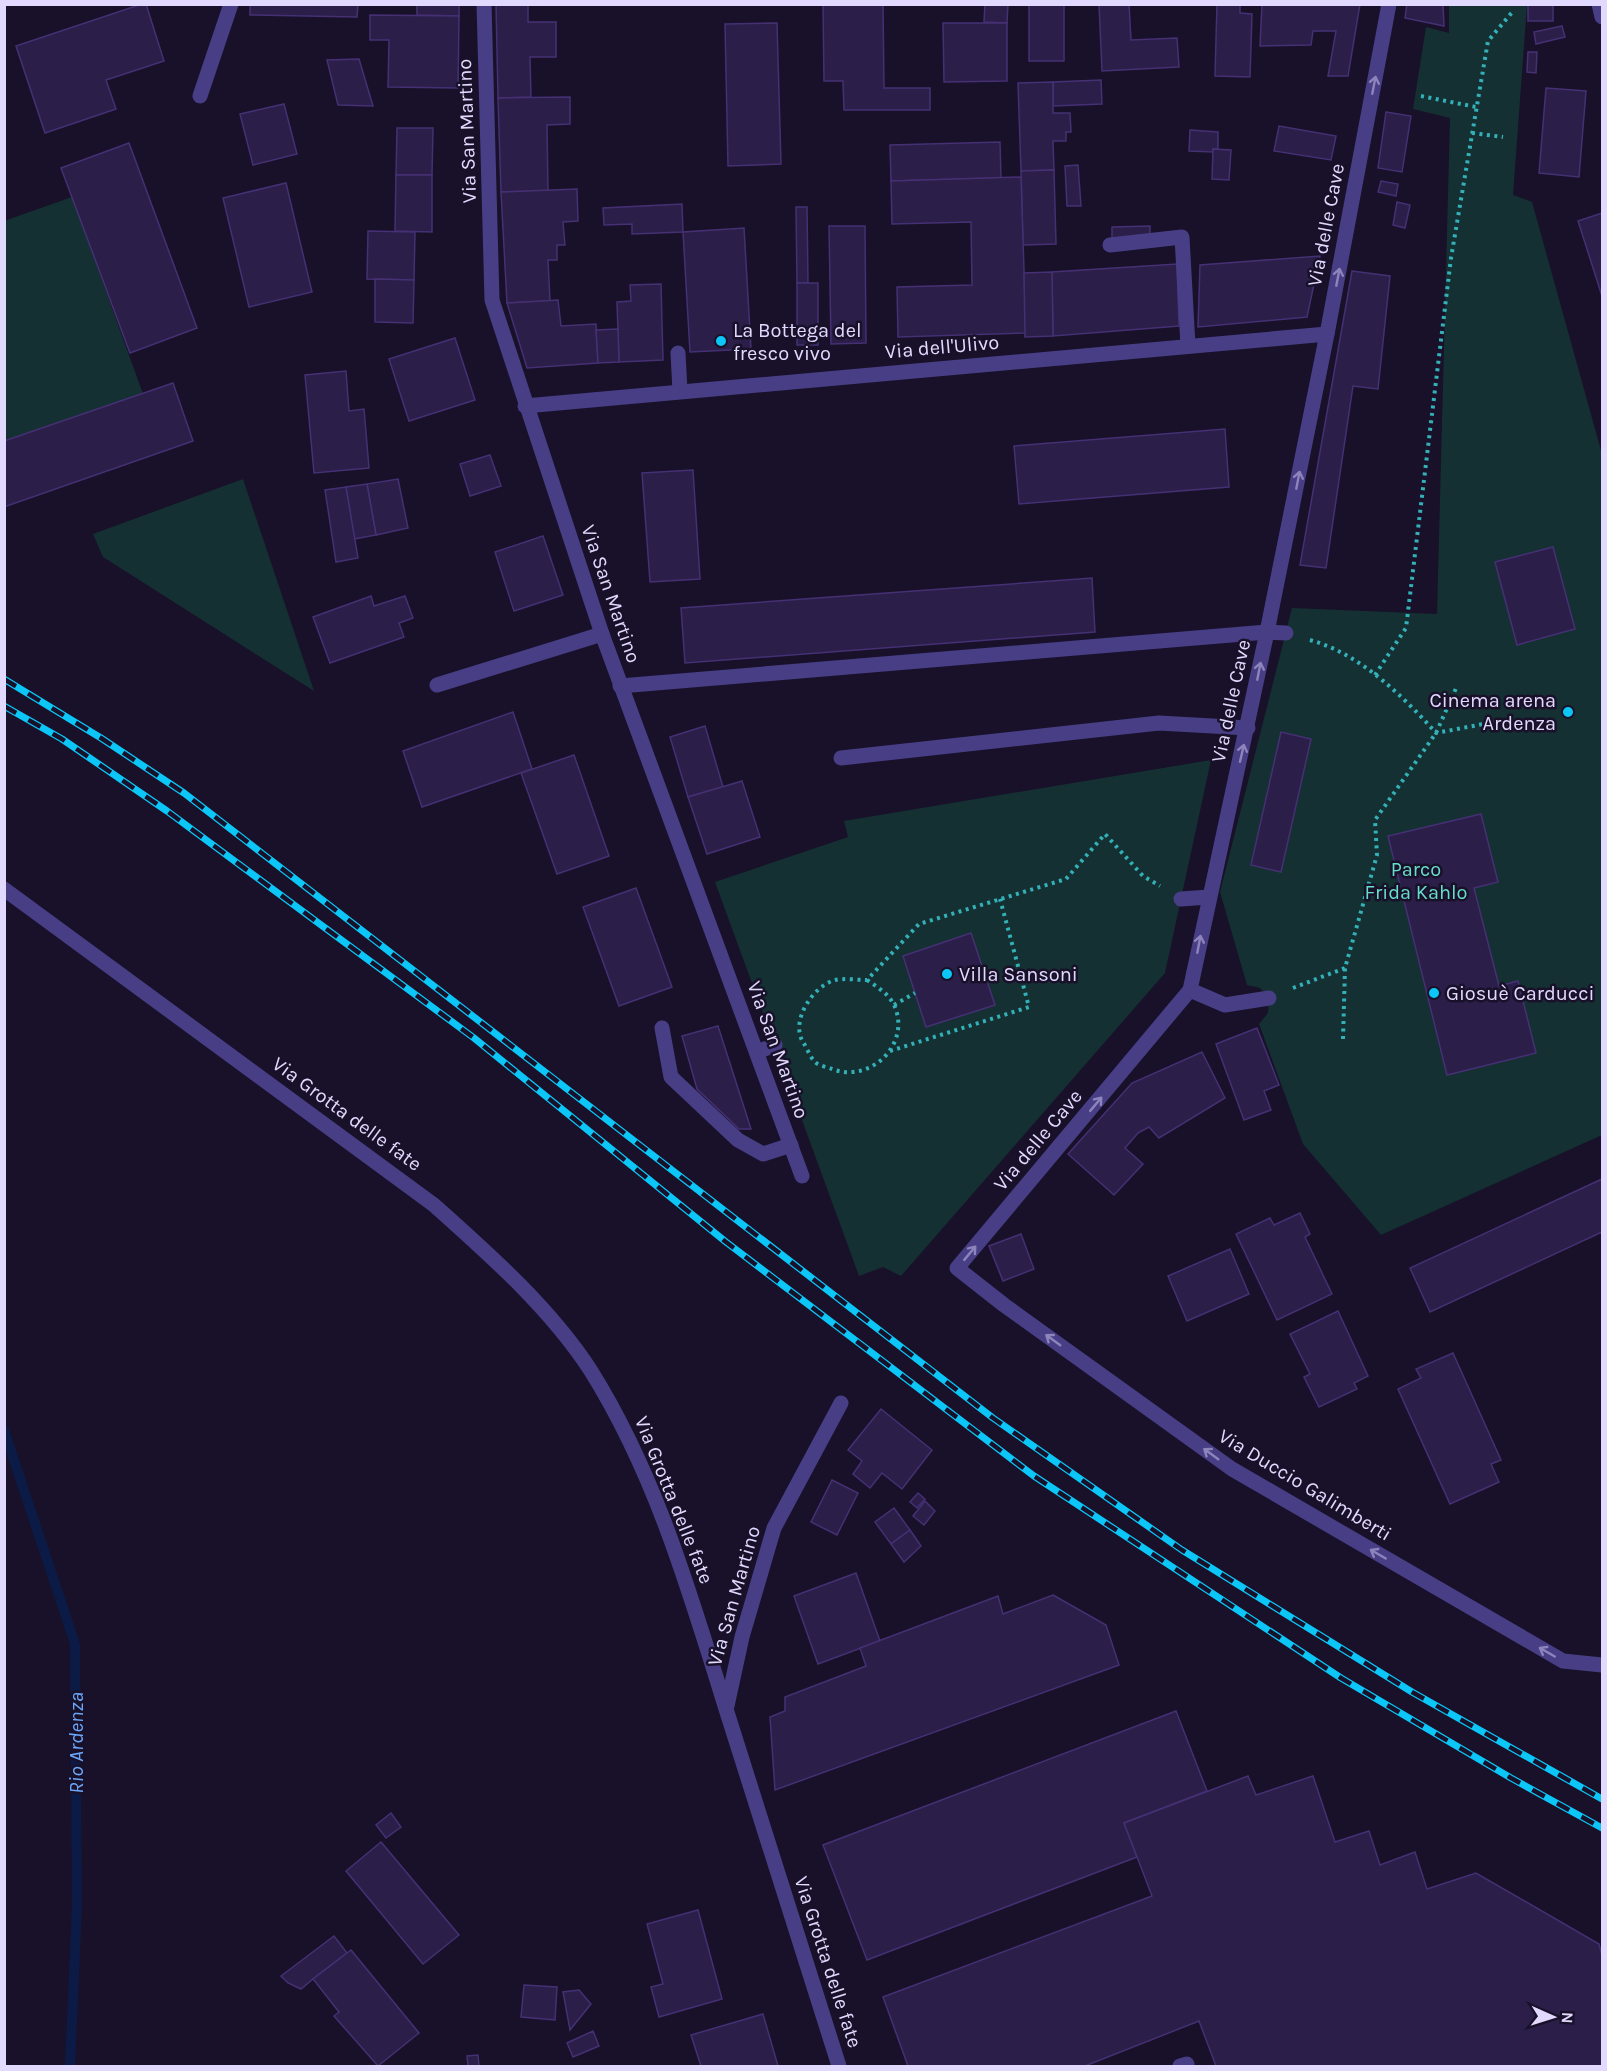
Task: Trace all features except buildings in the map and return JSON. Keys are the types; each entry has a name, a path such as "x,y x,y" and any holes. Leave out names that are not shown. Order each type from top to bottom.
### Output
{"street":[{"path":"200,96 231,4"},
{"name":"Via San Martino","path":"484,4 492,300 525,406 620,687 802,1176"},
{"name":"Via delle Cave","path":"1004,1305 957,1268 1190,990 1248,728 1327,334 1389,4"},
{"path":"1599,4 1602,17"},
{"path":"1110,245 1182,237 1188,346"},
{"name":"Via dell'Ulivo","path":"525,406 1327,334"},
{"path":"678,353 680,391"},
{"path":"620,687 1267,632 1286,633"},
{"path":"438,685 602,634"},
{"path":"841,758 1159,723 1248,728"},
{"name":"Via Grotta delle fate","path":"4,889 434,1205 496,1260 551,1321 589,1369 628,1435 682,1567 839,2067"},
{"path":"1181,899 1209,897"},
{"path":"1190,990 1225,1005 1269,998"},
{"path":"662,1028 671,1077 738,1140 763,1154 791,1145"},
{"path":"757,1052 775,1045"},
{"name":"Via Duccio Galimberti","path":"1004,1305 1233,1469 1563,1661 1602,1665"},
{"name":"Via San Martino","path":"726,1708 742,1637 774,1528 841,1403"}],"path":[{"path":"1375,675 1406,628 1451,258 1476,107 1488,41 1514,10"},
{"path":"1421,96 1476,107"},
{"path":"1472,133 1503,138"},
{"path":"1286,633 1330,646 1375,675 1414,708 1436,733"},
{"path":"1343,1039 1345,968 1377,855 1375,820 1436,733 1457,686"},
{"path":"1436,733 1494,722"},
{"path":"867,980 919,924 1066,879 1105,834 1143,876 1181,899"},
{"path":"889,1051 1029,1007 1000,899"},
{"path":"1269,998 1345,968"},
{"path":"834,980 867,980 886,993 894,1005 899,1029 889,1051 869,1071 843,1074 816,1063 799,1036 802,1015 812,993 834,980"},
{"path":"894,1005 915,993"}],"green space":[{"name":"Parco Frida Kahlo","path":"1449,5 1527,5 1513,195 1532,202 1602,454 1602,1135 1381,1235 1303,1144 1259,1024 1268,1013 1269,998 1260,988 1247,985 1220,892 1292,608 1437,614 1450,118 1413,109 1426,27 1449,33"},
{"path":"72,197 143,394 5,441 4,221"},
{"path":"243,479 314,691 103,557 93,534"},
{"path":"1211,760 1165,973 901,1276 883,1267 859,1276 715,882 848,837 844,821"}],"waterway":[{"name":"Rio Ardenza","path":"4,1430 75,1644 77,1905 70,2066"}],"railway":[{"path":"4,679 101,738 184,793 993,1418 1182,1550 1412,1692 1602,1799"},
{"path":"4,706 62,739 167,811 474,1038 726,1242 1034,1476 1341,1678 1511,1778 1602,1828"}],"place":[{"name":"La Bottega del fresco vivo","path":"721,341"},
{"name":"Cinema arena Ardenza","path":"1568,712"},
{"name":"Villa Sansoni","path":"947,974"},
{"name":"Giosuè Carducci","path":"1434,993"}]}
